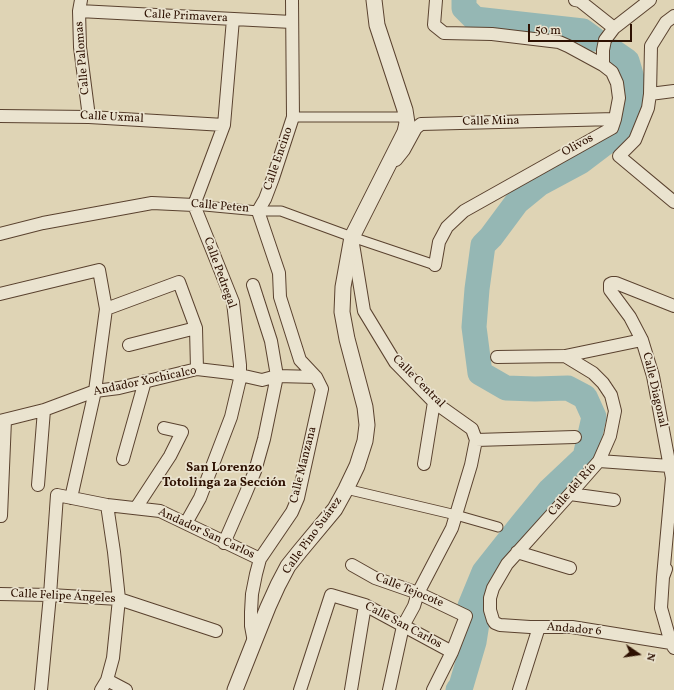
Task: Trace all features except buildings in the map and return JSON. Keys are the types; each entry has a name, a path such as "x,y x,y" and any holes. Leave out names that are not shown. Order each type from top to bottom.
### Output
{"street":[{"name":"Calle Encino","path":"258,210 265,199 273,178 293,117 292,0"},
{"path":"352,237 405,132 407,123 405,110 377,25 374,0"},
{"name":"Olivos","path":"435,265 439,242 447,227 464,211 612,128 619,98 617,83 612,72 559,42 492,34 444,33 434,25 436,0"},
{"path":"576,0 614,28"},
{"path":"603,66 603,50 605,40 614,28 650,0"},
{"name":"Calle Primavera","path":"80,5 234,19 292,22"},
{"name":"Calle Palomas","path":"80,5 80,47 89,117"},
{"path":"674,16 666,22 651,46 650,94 648,108 635,140 619,156 674,202"},
{"path":"194,205 224,125 234,19"},
{"path":"650,94 674,91"},
{"name":"Calle Uxmal","path":"0,116 89,117 224,125"},
{"path":"293,117 406,117"},
{"name":"Calle Mina","path":"388,164 397,160 416,128 421,124 615,119"},
{"name":"Calle Peten","path":"0,234 43,223 152,203 281,211 435,265"},
{"name":"Calle Pedregal","path":"186,523 200,498 231,417 240,379 240,365 232,302 194,205"},
{"path":"258,210 279,274 280,297 300,360 316,377"},
{"name":"Calle Central","path":"352,237 364,311 395,362 434,402 472,428 476,440"},
{"name":"Calle Pino Suárez","path":"235,690 268,607 288,566 334,509 357,466 365,441 367,424 365,407 347,339 342,312 343,287 352,237"},
{"path":"0,294 99,270 106,309 95,391 71,498"},
{"path":"106,309 179,282 196,328 197,369"},
{"name":"Calle Diagonal","path":"672,646 661,608 672,478 670,466 653,376 642,340 630,317 610,290 610,284 616,283 674,306"},
{"path":"224,543 255,471 264,439 277,376 271,341 253,285"},
{"path":"129,345 196,328"},
{"path":"497,357 565,356 642,340"},
{"name":"Calle del Río","path":"500,625 496,624 492,620 490,610 490,598 493,588 507,564 517,552 599,461 610,436 615,411 611,395 603,383 593,373 565,356"},
{"name":"Andador Xochicalco","path":"3,420 44,410 95,391 119,388 197,369 231,373 262,380 277,376 316,377"},
{"name":"Calle Manzana","path":"254,642 251,626 256,574 260,559 292,512 298,498 322,389 316,377"},
{"path":"123,459 145,381"},
{"path":"424,464 434,402"},
{"path":"38,485 44,410"},
{"path":"1,516 3,420"},
{"path":"136,508 170,456 182,432 164,428"},
{"path":"389,690 403,626 414,606 418,593 452,528 471,466 476,440 575,437"},
{"path":"599,461 670,466"},
{"path":"346,489 456,515 498,527"},
{"path":"570,494 614,500"},
{"name":"Andador San Carlos","path":"50,594 57,495 106,505 160,511 260,559"},
{"path":"106,505 114,552 118,599 113,658 104,685 126,690"},
{"path":"663,577 674,548"},
{"path":"517,552 570,568"},
{"name":"Calle Tejocote","path":"352,565 374,578 418,593 466,616 452,652"},
{"name":"Calle Felipe Ángeles","path":"0,594 50,594 118,599 216,631"},
{"path":"41,690 50,594"},
{"name":"Calle San Carlos","path":"300,690 331,595 365,605 452,652"},
{"path":"351,690 365,605"},
{"name":"Andador 6","path":"500,625 572,628 672,646"},
{"path":"519,690 539,627"},
{"path":"433,690 452,652"}],"waterway":[{"path":"464,0 464,8 475,19 583,31 594,39"},
{"path":"458,690 461,686 474,642 477,623 470,606 484,572 550,490 585,457 594,417 585,397 568,388 506,388 480,373 474,327 483,245 491,237 517,202 539,184 580,162 627,127 636,92 627,61 614,52"}],"district":[{"name":"San Lorenzo Totolinga 2a Sección","path":"224,476"}]}
